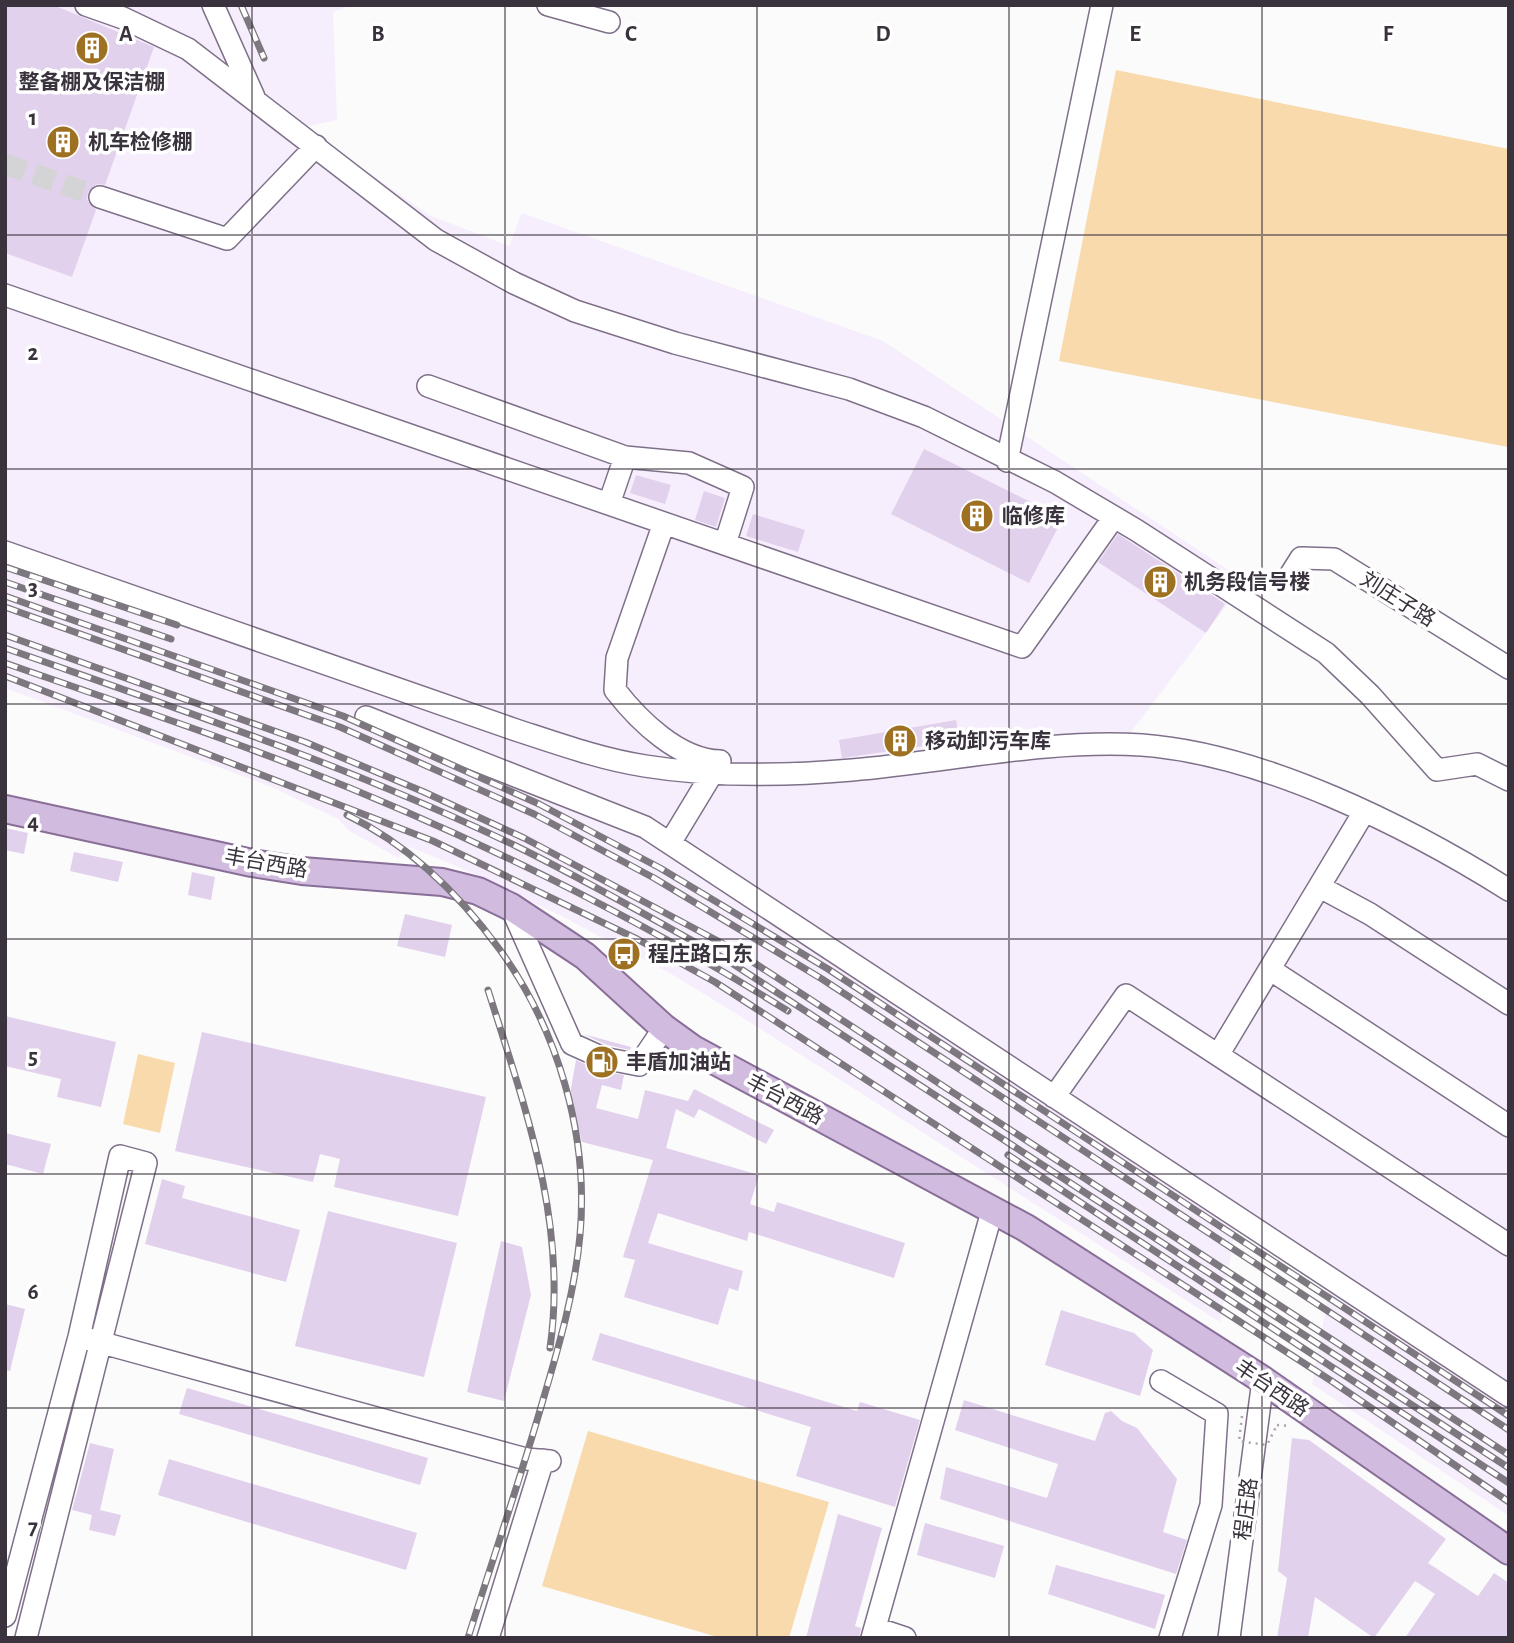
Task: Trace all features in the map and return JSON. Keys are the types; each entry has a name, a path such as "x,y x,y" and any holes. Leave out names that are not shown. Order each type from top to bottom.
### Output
{"main road":[{"name":"丰台西路","path":"5,809 265,865 442,882 478,891 511,907 585,956 664,1028 728,1069 993,1208 1263,1380 1509,1551"}],"street":[{"path":"213,5 255,99"},
{"path":"548,5 609,22"},
{"path":"1007,461 1027,377 1102,5"},
{"path":"90,6 188,48 436,240 514,283 575,311 675,343 849,389 924,417 1007,461 1055,482 1326,653 1370,695 1437,770 1477,764 1509,780"},
{"path":"100,197 227,239 316,146"},
{"path":"5,295 1022,647 1114,517"},
{"path":"428,386 625,457 689,463 743,487 724,544"},
{"path":"609,504 625,457"},
{"path":"664,523 617,658 615,690 640,717 691,756 710,761 766,763 802,773"},
{"path":"5,552 576,749 643,766 713,772 802,773 1091,744 1144,745 1242,765 1364,812 1446,851 1509,890"},
{"name":"刘庄子路","path":"1289,577 1301,558 1334,559 1509,668"},
{"path":"366,717 578,798 645,827 1509,1396"},
{"path":"670,844 713,772"},
{"path":"1219,1055 1364,812"},
{"path":"1320,887 1370,914 1509,1004"},
{"path":"511,907 572,1044 603,1058 639,1065 664,1028"},
{"path":"1271,970 1509,1126"},
{"path":"1054,1097 1126,995 1509,1245"},
{"path":"5,1616 10,1580 89,1340 146,1163 120,1156 89,1340 26,1638"},
{"path":"905,1638 874,1633 993,1208"},
{"path":"89,1340 526,1459 547,1461 488,1638"},
{"name":"程庄路","path":"1229,1638 1263,1380"},
{"path":"1161,1381 1217,1413 1212,1504 1170,1638"},
{"path":"10,1580 38,1588"}],"path":[{"path":"1242,1416 1239,1441 1267,1445 1277,1425"}],"shaded area":[{"path":"5,5 352,5 333,12 337,118 334,121 303,127 429,215 509,246 522,213 883,341 1245,581 1128,736 1342,791 1509,898 1509,1516 1312,1384 1329,1291 1235,1228 1220,1322 748,1021 673,975 561,916 478,875 410,847 398,858 348,830 338,819 272,787 5,688"},
{"path":"1116,70 1509,149 1508,447 1059,361"},
{"path":"138,1054 175,1063 160,1133 123,1124"},
{"path":"588,1431 829,1502 789,1638 721,1638 542,1586"}],"building":[{"name":"机车检修棚","path":"5,5 53,5 154,47 105,185 97,184 88,192 87,200 96,210 72,277 5,253"},
{"name":"临修库","path":"924,449 1063,518 1029,583 891,514"},
{"path":"636,475 671,485 665,504 630,493"},
{"path":"704,491 725,498 716,527 695,520"},
{"path":"753,514 805,530 798,552 746,536"},
{"name":"机务段信号楼","path":"1118,534 1225,604 1206,633 1098,562"},
{"name":"移动卸污车库","path":"956,720 960,741 842,758 839,740"},
{"path":"5,828 28,833 24,854 5,850"},
{"path":"74,852 123,862 118,882 70,871"},
{"path":"192,872 215,877 211,900 188,895"},
{"path":"405,914 452,925 445,957 397,946"},
{"path":"5,1016 116,1042 101,1107 57,1097 61,1079 5,1066"},
{"path":"202,1032 486,1097 458,1216 334,1187 340,1159 320,1154 313,1182 175,1151"},
{"path":"583,1034 631,1047 630,1050 607,1045"},
{"path":"576,1060 600,1071 624,1075 621,1090 602,1085 596,1108 638,1119 645,1090 688,1101 694,1089 774,1130 766,1144 699,1109 694,1118 676,1109 666,1148 759,1175 750,1204 774,1212 777,1202 905,1243 894,1278 749,1232 747,1241 658,1213 648,1243 743,1271 738,1291 729,1288 718,1325 624,1297 635,1260 623,1257 653,1160 582,1142 570,1094"},
{"path":"5,1133 51,1144 43,1174 5,1164"},
{"path":"162,1179 185,1186 182,1198 300,1230 286,1282 145,1244"},
{"path":"328,1211 457,1243 424,1377 295,1346"},
{"path":"501,1241 522,1247 531,1295 504,1401 467,1392"},
{"path":"5,1304 25,1309 10,1371 5,1370"},
{"path":"1061,1310 1134,1333 1153,1350 1140,1396 1045,1365"},
{"path":"600,1333 857,1411 860,1402 920,1420 895,1507 796,1476 811,1427 592,1360"},
{"path":"187,1388 428,1458 420,1485 179,1414"},
{"path":"964,1400 1095,1441 1105,1413 1111,1411 1122,1421 1137,1428 1177,1479 1163,1532 1187,1540 1176,1574 940,1499 946,1467 1047,1498 1058,1464 955,1430"},
{"path":"1292,1438 1309,1440 1446,1539 1428,1563 1478,1596 1494,1573 1509,1583 1509,1638 1405,1638 1435,1594 1415,1581 1374,1638 1315,1597 1308,1638 1277,1638 1287,1578 1278,1571"},
{"path":"90,1443 114,1449 100,1510 121,1515 115,1536 89,1530 92,1515 72,1510"},
{"path":"169,1459 417,1533 406,1570 158,1495"},
{"path":"838,1514 882,1528 855,1626 861,1628 859,1638 806,1638"},
{"path":"925,1523 1004,1546 995,1578 917,1555"},
{"path":"1056,1565 1165,1595 1155,1629 1048,1594"}],"tunnel":[{"path":"5,164 100,197"}],"railway":[{"path":"241,5 264,58"},
{"path":"5,567 177,625"},
{"path":"5,582 171,639"},
{"path":"5,596 343,716 539,804 660,868 828,969 1509,1416"},
{"path":"5,607 340,727 534,814 654,878 822,979 1509,1430"},
{"path":"5,635 305,742 424,792 524,838 733,949 1509,1455"},
{"path":"5,648 329,765 456,818 597,888 727,960 1509,1468"},
{"path":"5,663 259,752 422,819 609,909 788,1011"},
{"path":"5,676 433,841 637,939 715,982 1333,1382 1509,1502"},
{"path":"347,815 391,841 432,873 468,910 500,950 538,1014 553,1049 574,1122 582,1197 578,1256 570,1298 534,1430 468,1638"},
{"path":"488,990 529,1122 548,1211 554,1302 550,1348"},
{"path":"1008,1155 1509,1483"}],"place":[{"name":"整备棚及保洁棚","path":"92,48"},
{"name":"机车检修棚","path":"63,142"},
{"name":"临修库","path":"977,516"},
{"name":"机务段信号楼","path":"1160,582"},
{"name":"移动卸污车库","path":"900,741"},
{"name":"程庄路口东","path":"624,954"},
{"name":"丰盾加油站","path":"602,1062"}]}
